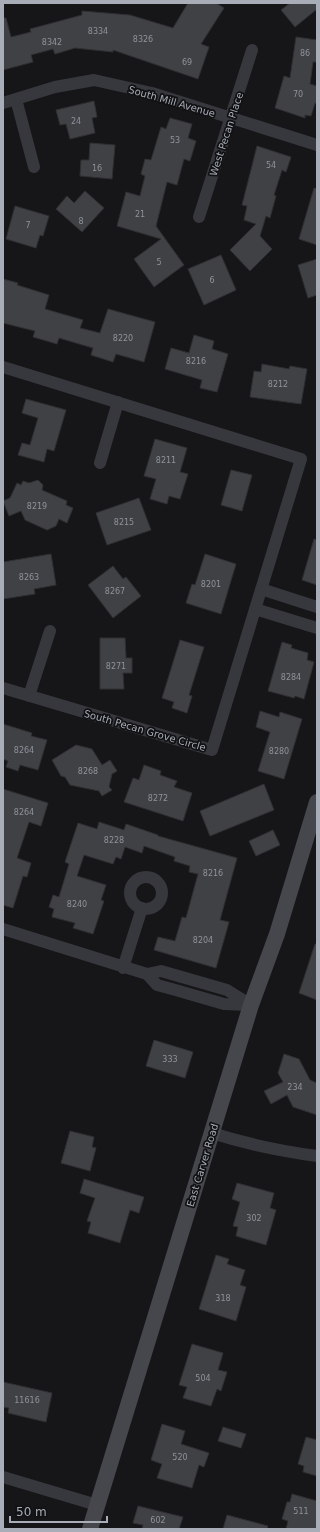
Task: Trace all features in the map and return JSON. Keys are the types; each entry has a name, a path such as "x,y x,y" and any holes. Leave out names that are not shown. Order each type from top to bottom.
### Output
{"street":[{"name":"West Pecan Place","path":"199,217 252,50"},
{"name":"South Mill Avenue","path":"3,103 55,87 94,80 152,93 317,145"},
{"path":"16,99 34,167"},
{"name":"South Pecan Grove Circle","path":"3,366 301,459 212,750 3,688"},
{"path":"100,463 118,402"},
{"path":"255,609 314,627 317,607 261,589"},
{"path":"29,696 50,631"},
{"name":"East Carver Road","path":"90,1529 251,1005 277,934 317,802"},
{"path":"124,968 142,908"},
{"path":"3,929 124,968 147,974 161,971 226,990 251,1005"},
{"path":"212,1133 233,1140 286,1152 317,1156"},
{"path":"3,1477 97,1506"}],"building":[{"path":"188,3 216,3 224,8 201,44 209,47 198,79 113,50 113,52 75,48 55,54 53,49 31,55 33,62 3,70 3,18 6,18 11,37 31,32 30,29 82,15 82,11 130,15 173,28"},
{"path":"290,3 317,3 317,9 295,27 281,10"},
{"path":"296,37 317,40 317,62 313,62 310,84 317,86 317,104 315,103 311,116 305,115 305,118 275,108 284,76 290,78"},
{"path":"94,101 97,117 92,118 95,133 70,139 66,124 60,125 56,110"},
{"path":"170,118 192,124 188,138 196,141 190,161 184,159 177,185 167,182 156,226 184,265 154,287 134,259 161,239 117,226 126,192 140,196 145,176 141,174 145,159 151,160 161,127 166,129"},
{"path":"90,143 115,145 112,179 80,176 81,160 89,160"},
{"path":"257,146 291,157 286,172 282,170 274,195 276,196 270,218 266,216 260,236 272,249 250,271 230,250 256,224 244,220 247,206 242,205"},
{"path":"314,188 317,189 317,245 299,239"},
{"path":"85,191 104,208 82,232 56,209 67,196 74,203"},
{"path":"15,206 49,216 43,236 40,235 36,248 6,239"},
{"path":"221,255 236,290 204,305 188,269"},
{"path":"317,259 317,295 308,298 298,265"},
{"path":"3,279 49,295 45,309 83,320 80,328 100,333 108,309 155,322 144,362 116,354 113,362 91,355 93,348 59,338 57,344 33,337 35,331 3,323"},
{"path":"194,335 214,341 212,349 228,354 217,392 200,388 202,380 165,369 171,348 189,353"},
{"path":"262,364 289,369 290,366 307,369 301,404 250,397 254,371 261,372"},
{"path":"26,399 66,410 54,451 47,449 44,462 18,455 22,443 30,445 38,418 22,413"},
{"path":"155,439 187,448 180,472 188,474 180,499 169,496 167,504 150,499 156,479 144,476"},
{"path":"231,470 252,475 242,511 221,505"},
{"path":"38,480 43,485 42,490 67,501 66,505 73,508 67,523 59,519 56,526 47,530 25,520 21,511 9,516 3,501 10,498 17,483 21,485 23,481 29,483"},
{"path":"139,498 151,530 107,545 96,513"},
{"path":"314,539 317,540 317,585 302,580"},
{"path":"51,554 56,585 34,589 35,594 3,599 3,562"},
{"path":"205,554 236,564 221,614 186,603 192,584 195,585"},
{"path":"113,566 123,579 126,577 141,596 113,618 88,585"},
{"path":"100,638 125,638 126,658 132,658 132,673 123,673 124,689 100,689"},
{"path":"180,640 204,647 189,695 192,696 187,713 172,708 174,702 162,698"},
{"path":"282,642 292,645 291,648 308,653 307,660 314,662 304,699 268,691"},
{"path":"260,711 279,717 280,712 302,719 284,779 258,771 270,732 256,727"},
{"path":"3,724 32,733 31,736 47,740 38,770 20,765 18,771 6,767 8,761 3,759"},
{"path":"76,745 92,749 102,765 110,760 117,771 112,774 109,787 112,790 102,796 99,791 70,785 65,777 61,776 52,760"},
{"path":"144,765 161,771 160,775 177,781 174,787 192,793 183,821 124,802 133,778 139,780"},
{"path":"264,784 274,810 210,836 200,811"},
{"path":"3,789 48,803 41,826 29,822 17,858 31,863 27,877 23,876 13,908 3,905"},
{"path":"99,822 124,830 126,824 158,836 237,858 220,920 229,922 216,968 154,950 158,937 175,941 182,917 186,918 198,874 189,872 190,866 174,861 175,857 144,846 142,853 125,847 121,859 116,857 113,864 84,855 77,876 106,885 101,900 104,901 93,934 73,928 75,923 52,917 54,909 49,907 53,895 59,897 69,864 65,862 78,823 97,829"},
{"path":"273,830 280,845 256,856 249,841"},
{"path":"315,944 317,944 317,1000 299,993"},
{"path":"154,1040 193,1052 185,1078 146,1066"},
{"path":"284,1054 299,1059 310,1080 317,1083 317,1115 293,1107 287,1095 271,1104 264,1091 283,1082 278,1073"},
{"path":"70,1131 94,1137 92,1147 96,1148 90,1171 61,1163"},
{"path":"84,1179 144,1197 139,1213 130,1210 120,1243 88,1233 91,1222 87,1221 95,1198 80,1193"},
{"path":"237,1183 274,1193 270,1208 276,1210 266,1245 236,1236 238,1227 233,1226 240,1202 232,1199"},
{"path":"216,1255 229,1259 227,1264 245,1270 240,1285 246,1287 236,1321 199,1309"},
{"path":"192,1344 223,1353 218,1370 227,1372 221,1391 217,1389 211,1406 183,1398 187,1387 179,1385"},
{"path":"3,1382 52,1393 46,1422 8,1413 9,1408 3,1407"},
{"path":"162,1424 185,1431 181,1444 209,1453 204,1467 199,1465 192,1488 157,1478 162,1464 151,1460"},
{"path":"223,1427 246,1434 241,1448 218,1441"},
{"path":"306,1437 317,1440 317,1476 303,1472 304,1466 298,1464"},
{"path":"292,1494 317,1501 317,1529 286,1529 288,1521 282,1519 287,1502 290,1502"},
{"path":"138,1506 183,1517 179,1529 142,1529 143,1525 133,1523"},
{"path":"227,1515 268,1526 267,1529 223,1529"}]}
